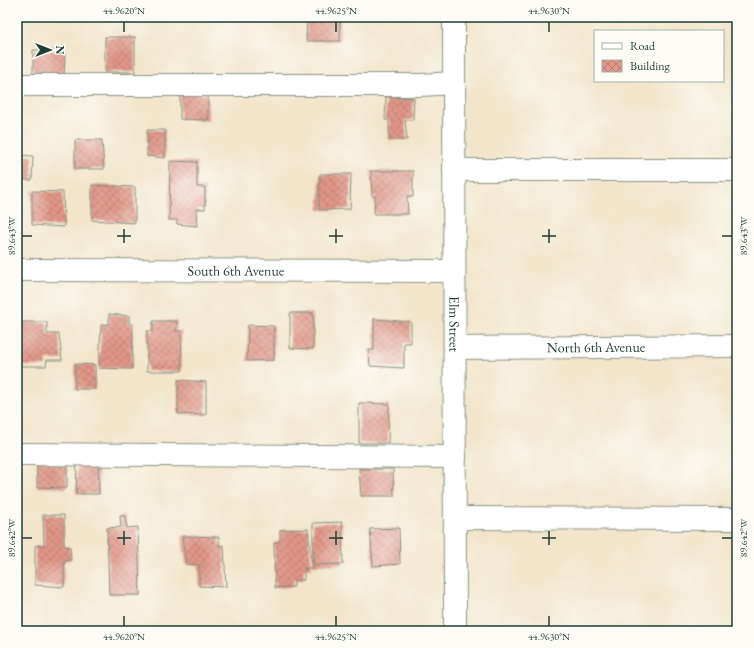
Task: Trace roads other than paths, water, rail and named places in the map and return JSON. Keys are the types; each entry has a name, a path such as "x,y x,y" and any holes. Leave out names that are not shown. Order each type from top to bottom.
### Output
{"street":[{"name":"Elm Street","path":"454,17 455,631"},
{"path":"17,85 420,85 454,83"},
{"path":"454,170 737,170"},
{"name":"South 6th Avenue","path":"17,270 454,271"},
{"name":"North 6th Avenue","path":"455,348 737,346"},
{"path":"17,454 455,457"},
{"path":"455,518 737,519"}]}
